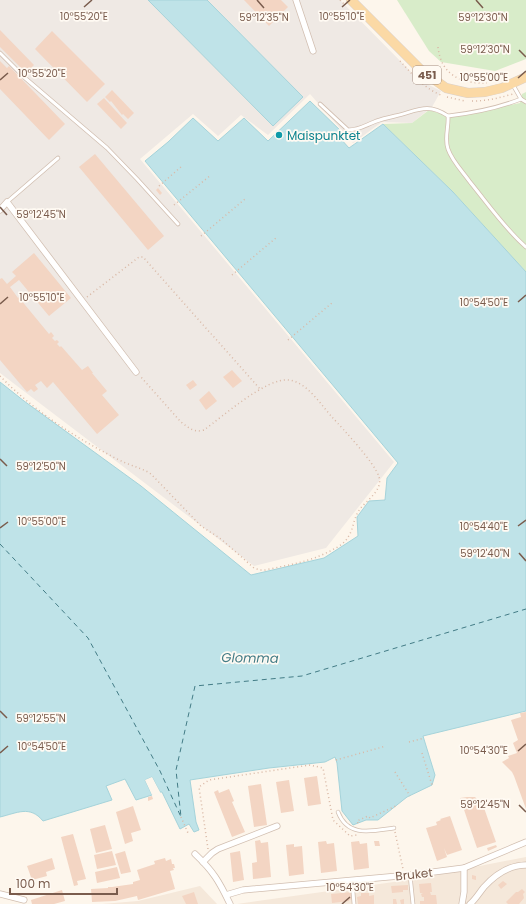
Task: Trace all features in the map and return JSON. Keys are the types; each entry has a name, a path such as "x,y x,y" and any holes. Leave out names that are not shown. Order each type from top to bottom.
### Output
{"main road":[{"name":"451","path":"351,0 421,70 446,88 468,93 485,92 526,78"}],"street":[{"path":"296,0 313,51"},
{"path":"0,210 7,202 136,372"},
{"path":"203,862 209,855 218,849 277,826"},
{"name":"Bruket","path":"226,895 243,890 407,875 464,868 526,842"},
{"path":"195,854 214,874 230,904"},
{"path":"470,904 485,886 502,872 512,867 526,865"},
{"path":"462,904 464,892 464,868"},
{"path":"0,894 24,900"}],"lane":[{"path":"0,53 25,78 107,148 178,224"},
{"path":"512,84 521,99 526,102"},
{"path":"320,104 348,130 357,130 384,118 422,108 434,109 448,116 468,114 502,106 521,99"},
{"path":"448,116 446,144 451,157 495,213 526,248"},
{"path":"7,202 58,158"},
{"path":"338,812 342,821 350,828 355,830 371,831 394,828"},
{"path":"407,875 413,904"},
{"path":"352,880 354,904"}],"path":[{"path":"438,47 441,62 449,73 468,81 479,83 493,82"},
{"path":"508,95 513,94"},
{"path":"159,186 182,166"},
{"path":"174,205 211,175"},
{"path":"201,236 245,200"},
{"path":"232,275 277,237"},
{"path":"82,301 139,257 143,257 260,389"},
{"path":"288,340 333,302"},
{"path":"0,376 43,413 76,436 125,463 145,470 151,474 201,526 220,539 251,566 260,570 311,560 339,546 349,536 357,514 377,490 380,483 378,473 306,387 289,380 274,382 260,389 204,430 198,432 188,428 181,422 136,372"},
{"path":"409,742 424,738"},
{"path":"336,760 386,746"},
{"path":"422,753 432,785"},
{"path":"209,855 199,787 209,780 310,765 323,768 333,820 350,836 370,833 371,831"},
{"path":"395,772 410,796"},
{"path":"358,823 357,821 368,816 370,818 398,805"},
{"path":"181,817 188,832"},
{"path":"394,828 407,875"}],"shaded area":[{"path":"0,0 340,0 419,80 441,91 432,107 412,123 382,122 353,143 310,94 268,135 241,115 218,136 193,114 140,159 394,462 326,548 254,566 0,373"},
{"path":"526,857 526,904 237,904 408,880"},
{"path":"200,886 217,904 102,904 138,901"}],"green space":[{"path":"397,0 526,0 526,59 495,71 441,62 429,51"},
{"path":"526,92 526,272 453,192 383,124 412,123 429,110 451,117 520,103 522,94"}],"water":[{"path":"148,0 207,0 303,97 273,126"},
{"name":"Glomma","path":"310,101 344,134 340,138 349,148 383,124 453,192 526,272 526,711 423,736 435,775 432,785 407,797 378,820 366,820 353,825 342,811 337,763 335,757 325,762 269,768 190,780 196,822 199,830 194,832 189,824 180,829 162,792 160,792 152,777 145,780 152,795 136,800 125,779 106,786 112,800 43,821 33,813 28,812 18,812 0,817 0,382 141,486 251,575 324,558 358,536 357,517 369,501 385,500 387,478 398,463 145,161 193,118 218,141 244,118 268,141"}],"pier":[{"path":"152,777 160,792 158,793 151,780 148,781 154,794 152,795 145,780"}],"building":[{"path":"244,0 281,0 288,7 269,26"},
{"path":"0,30 34,65 26,73 0,47"},
{"path":"52,31 105,84 87,102 35,49"},
{"path":"0,61 7,68 9,66 65,124 49,140 0,89"},
{"path":"112,90 134,113 128,119 123,114 122,115 111,101 110,102 105,97"},
{"path":"104,98 127,123 121,129 97,104"},
{"path":"95,154 164,236 148,250 79,167"},
{"path":"158,188 162,193 160,195 156,190"},
{"path":"34,253 71,298 49,316 19,280 10,287 18,298 20,296 23,299 21,300 49,334 51,332 54,336 52,338 59,342 57,344 60,347 61,346 82,370 88,366 107,391 102,395 119,415 97,434 53,382 47,388 41,381 35,385 38,389 34,392 31,389 27,392 0,360 0,279 2,278 7,284 16,276 12,272"},
{"path":"232,370 242,381 233,388 223,377"},
{"path":"193,380 197,385 190,390 186,385"},
{"path":"209,391 217,401 206,410 199,400"},
{"path":"526,712 526,809 512,772 502,762 509,758 508,756 517,753 513,743 518,740 511,720 521,717 520,713"},
{"path":"317,776 321,804 308,806 304,778"},
{"path":"289,780 294,811 281,813 276,782"},
{"path":"261,784 267,825 254,827 248,786"},
{"path":"229,789 234,801 232,802 245,832 232,837 214,792 218,790 219,793"},
{"path":"152,796 153,799 148,801 148,797"},
{"path":"475,797 483,805 496,842 477,848 460,798"},
{"path":"133,806 141,830 131,833 133,841 125,844 116,812"},
{"path":"450,816 462,850 447,855 444,848 447,857 437,861 426,828 437,825 436,822 441,820 440,819"},
{"path":"105,825 112,849 96,853 90,829"},
{"path":"73,834 86,879 77,881 78,885 74,886 61,837"},
{"path":"260,840 261,843 268,842 271,877 253,879 252,863 257,862 255,841"},
{"path":"326,841 327,844 334,843 337,871 321,873 318,842"},
{"path":"359,841 360,844 367,843 369,868 354,870 351,842"},
{"path":"374,841 379,841 380,846 375,846"},
{"path":"294,844 294,847 302,846 304,874 289,876 286,845"},
{"path":"496,845 497,847 488,851 487,848"},
{"path":"112,851 116,865 97,869 94,855"},
{"path":"125,851 131,872 121,874 115,854"},
{"path":"240,851 244,880 233,882 230,853"},
{"path":"52,858 55,869 46,872 47,876 32,880 27,866"},
{"path":"165,858 166,861 171,859 172,864 174,864 174,870 170,871 175,889 138,900 137,896 115,901 92,902 91,889 133,884 133,882 140,880 137,870 155,864 154,861"},
{"path":"117,867 120,878 97,883 95,872"},
{"path":"472,875 476,876 476,880 472,879"},
{"path":"503,881 507,884 501,889 498,885"},
{"path":"431,883 432,892 430,892 431,895 436,895 437,904 420,904 420,901 424,901 424,897 422,897 421,894 423,893 420,893 419,884"},
{"path":"408,885 408,890 392,893 391,886"},
{"path":"522,889 525,892 523,894 524,898 519,904 508,904 506,902 516,892"},
{"path":"62,890 65,901 54,904 32,904 31,900"},
{"path":"194,892 198,904 186,904 182,896"},
{"path":"352,892 352,899 349,901 332,903 331,894"},
{"path":"361,893 369,893 369,896 374,895 374,904 358,904 357,897 361,896"},
{"path":"393,899 396,899 397,904 393,904"},
{"path":"404,899 404,904 401,904 400,900"}],"ferry route":[{"path":"0,544 88,638 160,771 181,817 176,770 195,686 302,676 526,609"}],"place":[{"name":"Maispunktet","path":"279,135"}]}
